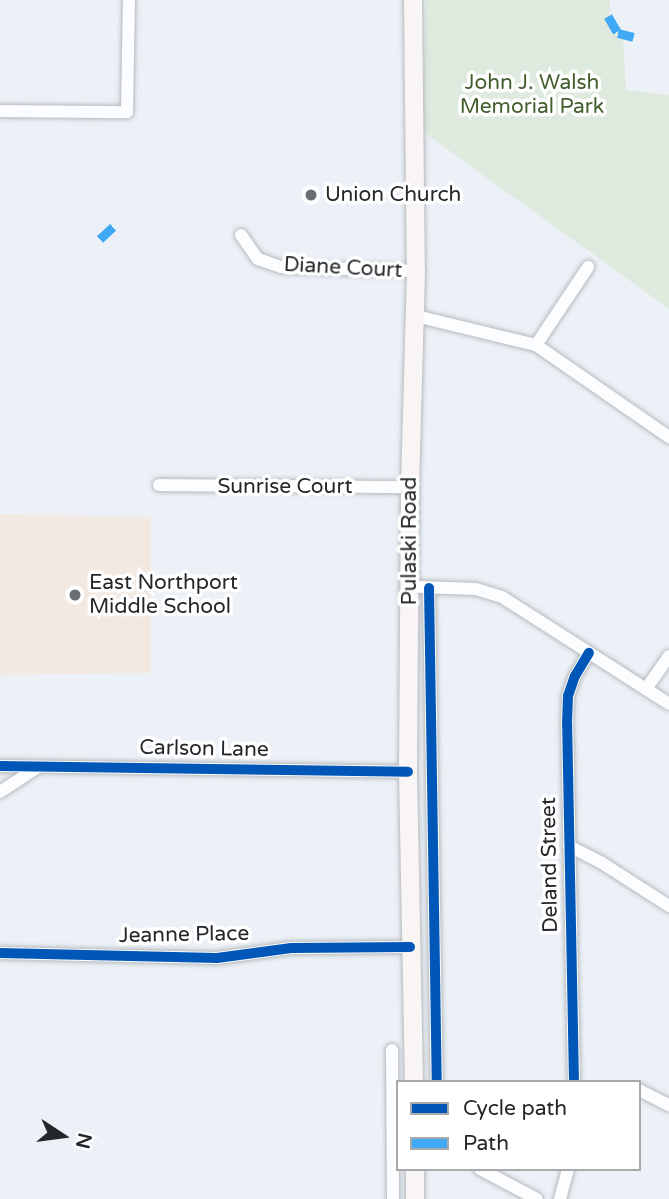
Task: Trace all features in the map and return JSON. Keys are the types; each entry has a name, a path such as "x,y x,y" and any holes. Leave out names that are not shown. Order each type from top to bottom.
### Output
{"main road":[{"name":"Pulaski Road","path":"413,0 416,316 410,487 408,772 414,1080"},
{"path":"415,1171 415,1199"}],"street":[{"path":"0,111 127,113 129,0"},
{"name":"Diane Court","path":"241,235 258,259 281,267 416,271"},
{"path":"536,345 588,267"},
{"path":"416,316 536,345 669,437"},
{"name":"Sunrise Court","path":"159,485 410,487"},
{"path":"411,585 476,589 502,597 669,704"},
{"path":"429,588 437,1080"},
{"name":"Deland Street","path":"574,1080 568,696 575,676 589,653"},
{"path":"646,689 669,656"},
{"name":"Carlson Lane","path":"0,766 408,772"},
{"path":"0,792 39,767"},
{"path":"569,846 602,863 669,906"},
{"name":"Jeanne Place","path":"0,953 217,958 291,948 410,947"},
{"path":"392,1050 393,1199"},
{"path":"641,1091 669,1105"},
{"path":"484,1171 537,1199"},
{"path":"559,1199 567,1171"}],"shaded area":[{"name":"East Northport Middle School","path":"0,514 151,517 151,673 0,675"}],"green space":[{"name":"John J. Walsh Memorial Park","path":"426,0 610,0 609,27 623,33 626,90 669,95 669,309 422,131"}],"marked path":[{"path":"608,16 618,33 634,37"},
{"path":"100,239 113,227"}],"cycle path":[{"path":"429,588 437,1080"},
{"path":"574,1080 567,724 568,696 575,676 589,653"},
{"path":"0,766 408,772"},
{"path":"0,953 217,958 291,948 410,947"}],"place":[{"name":"Union Church","path":"311,195"},
{"name":"East Northport Middle School","path":"75,595"}]}
